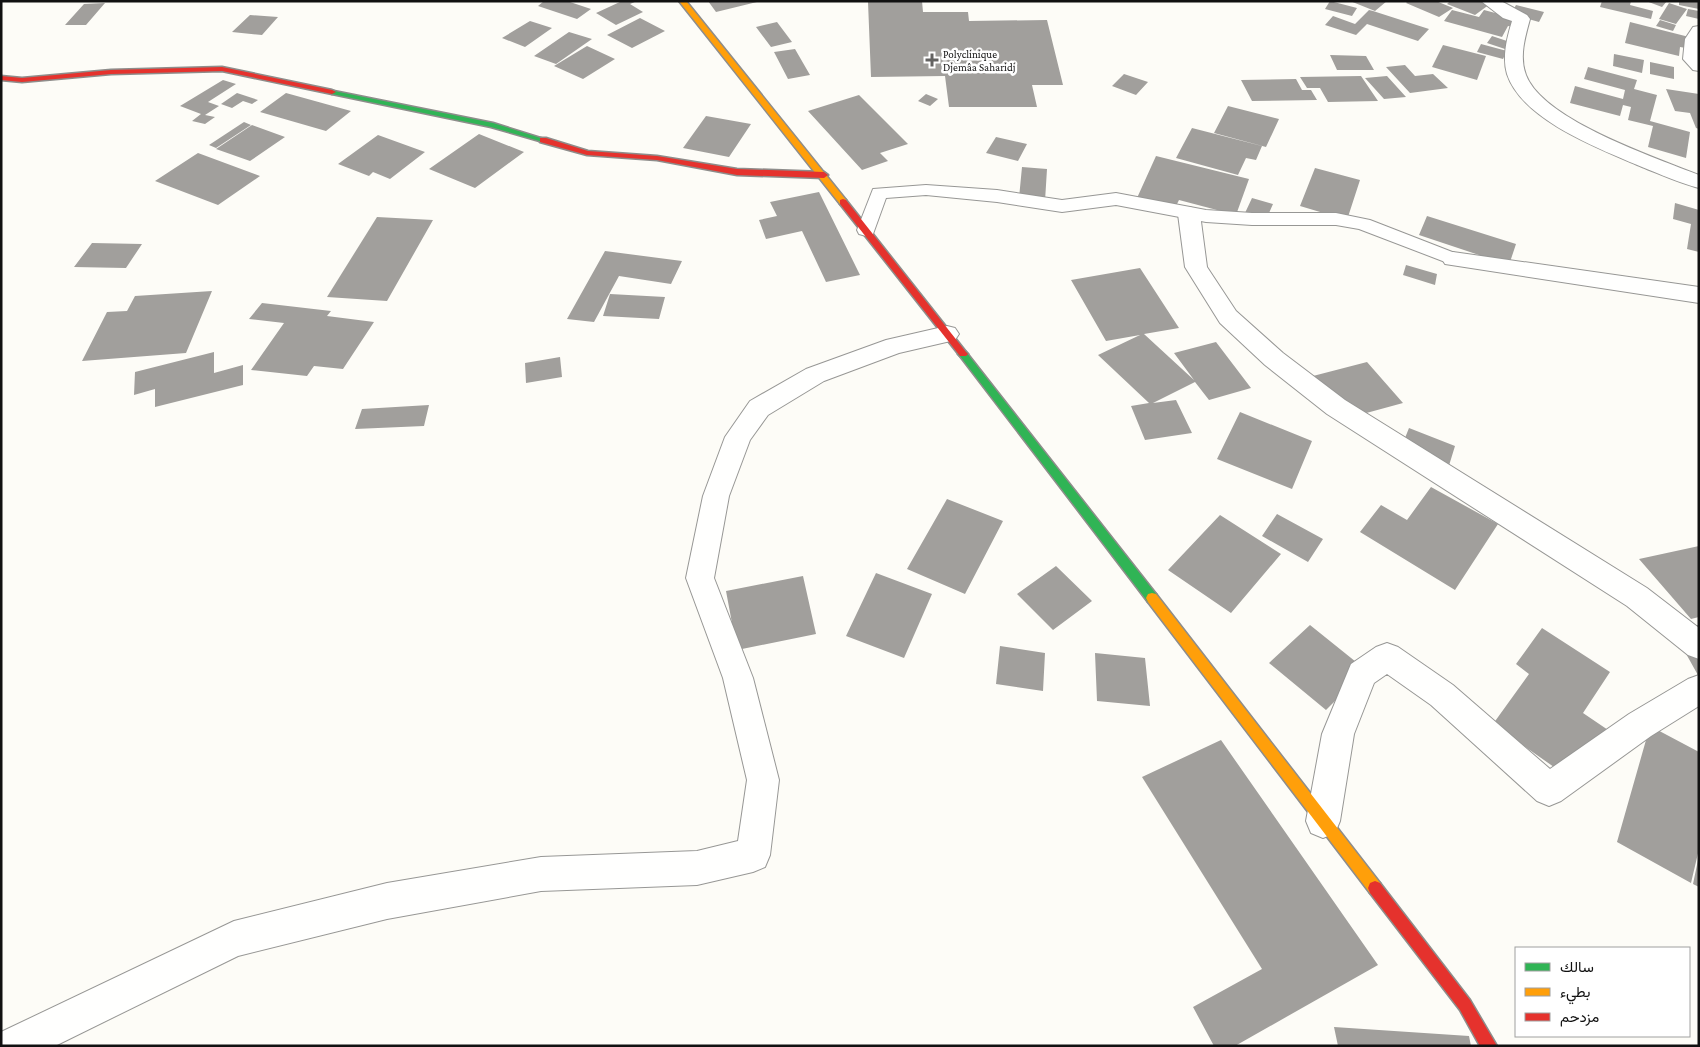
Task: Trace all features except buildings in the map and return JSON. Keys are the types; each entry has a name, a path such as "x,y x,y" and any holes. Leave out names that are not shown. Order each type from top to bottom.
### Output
{"main road":[{"path":"682,1 824,175 947,334 1465,1005 1489,1046"},
{"path":"1,78 22,80 111,72 222,69 493,125 587,153 658,158 737,172 824,175"}],"street":[{"path":"1489,1 1509,14 1522,19 1515,38 1514,68 1520,84 1537,104 1563,123 1699,182"},
{"path":"1699,31 1694,39 1692,59 1699,66"},
{"path":"1190,214 1196,267 1228,317 1274,359 1336,407 1638,597 1699,646"},
{"path":"1453,259 1699,295"},
{"path":"13,1046 234,939 386,901 541,874 697,868 753,855 763,780 738,678 700,578 716,496 738,437 759,408 815,375 894,346 947,334"},
{"path":"1323,821 1338,734 1362,674 1387,657 1442,695 1549,790 1640,725 1699,688"}],"lane":[{"path":"866,230 879,193 926,190 996,196 1062,206 1116,199 1190,214 1252,219 1336,219 1363,224 1453,259"}],"traffic: fast":[{"path":"332,92 493,125 543,140"},
{"path":"963,354 1152,598"}],"traffic: slow":[{"path":"682,1 843,202"},
{"path":"1152,598 1375,888"}],"traffic: jam":[{"path":"1,78 22,80 111,72 222,69 332,92"},
{"path":"543,140 587,153 657,158 737,172 824,175"},
{"path":"843,202 963,354"},
{"path":"1375,888 1465,1005 1489,1046"}],"place":[{"name":"Polyclinique Djemâa Saharidj","path":"932,60"}]}
